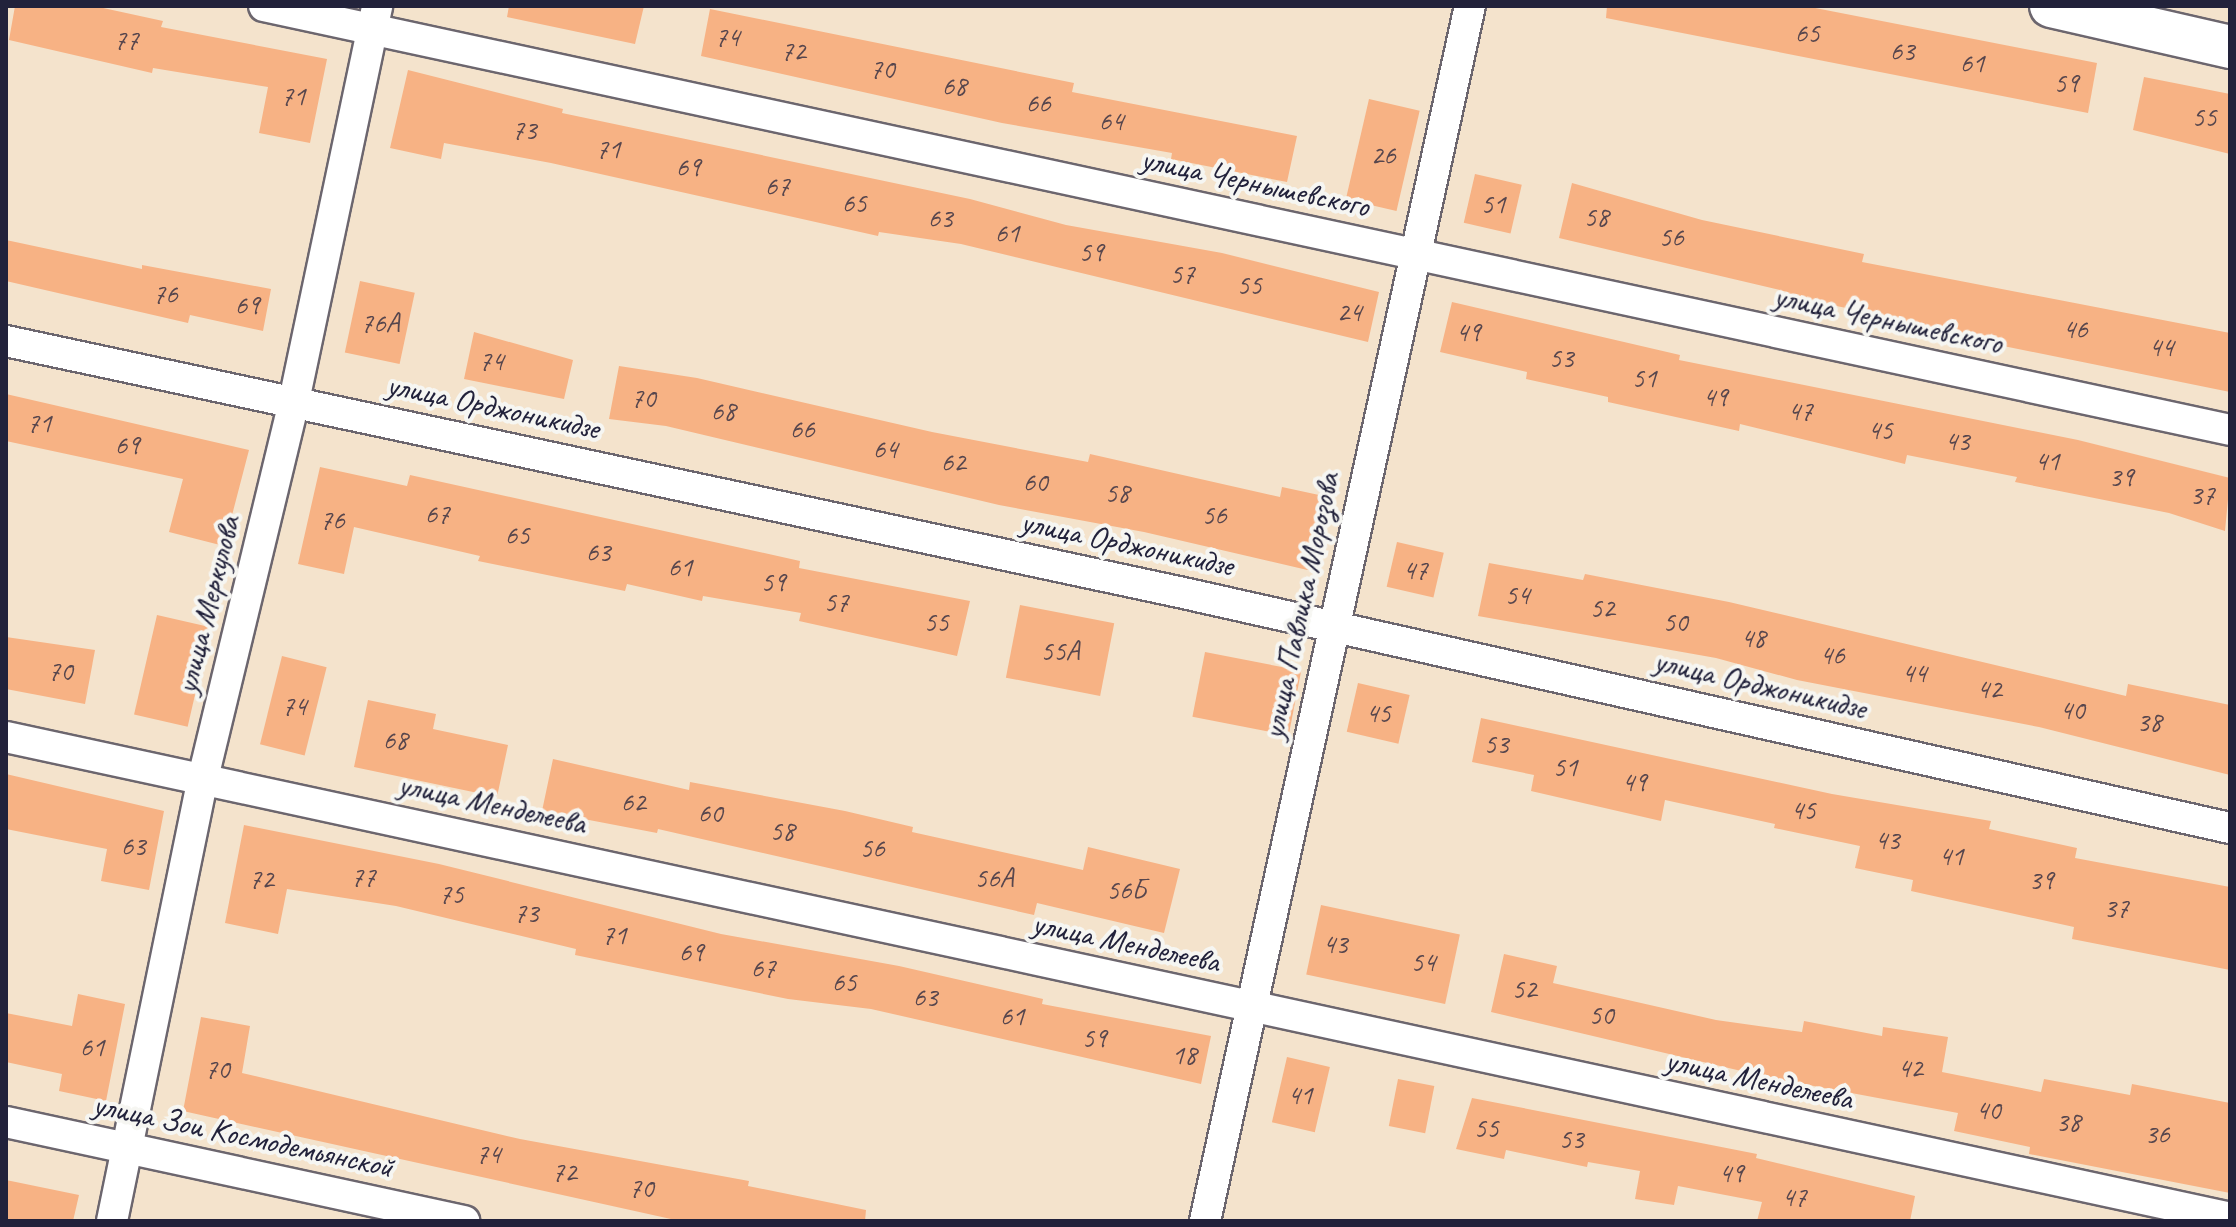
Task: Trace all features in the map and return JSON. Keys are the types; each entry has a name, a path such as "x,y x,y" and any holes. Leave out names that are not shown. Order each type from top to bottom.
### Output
{"street":[{"name":"улица Чернышевского","path":"264,6 374,17 1413,255 2230,430"},
{"name":"улица Павлика Морозова","path":"1205,1221 1254,1008 1332,626 1470,6"},
{"path":"2051,6 2230,47"},
{"name":"улица Меркулова","path":"112,1221 203,778 294,401 374,17"},
{"name":"улица Орджоникидзе","path":"6,341 1332,626 2230,828"},
{"name":"улица Менделеева","path":"6,737 2230,1218"},
{"name":"улица Зои Космодемьянской","path":"6,1122 464,1221"}],"building":[{"path":"15,6 94,6 163,21 161,27 327,59 310,143 259,133 268,87 153,68 152,73 9,40"},
{"path":"509,6 644,6 635,44 507,17"},
{"path":"1607,6 1805,6 2097,63 2088,113 1606,18"},
{"path":"710,9 1074,83 1072,92 1297,136 1287,182 1171,159 1172,153 1002,123 701,56"},
{"path":"408,70 563,109 562,113 970,199 1066,225 1222,253 1379,292 1368,342 961,244 879,232 878,236 551,163 444,143 441,159 390,148"},
{"path":"2144,77 2230,94 2230,154 2133,130"},
{"path":"1369,99 1420,111 1396,211 1346,199"},
{"path":"1475,174 1522,185 1511,234 1464,223"},
{"path":"1572,183 1702,220 1864,254 1862,262 2230,333 2230,392 1866,318 1866,312 1787,296 1788,292 1559,238"},
{"path":"6,240 142,269 142,265 271,289 263,331 190,315 188,323 6,281"},
{"path":"360,281 415,293 400,364 345,352"},
{"path":"1452,302 1680,355 1679,360 2078,440 2230,478 2225,531 2169,513 2015,482 2017,477 1907,455 1905,464 1740,424 1739,431 1608,402 1608,397 1526,379 1527,372 1440,352"},
{"path":"474,332 573,360 564,399 464,379"},
{"path":"619,366 697,378 932,432 1088,462 1090,454 1280,497 1282,487 1333,498 1316,572 1144,532 999,505 666,426 609,419"},
{"path":"6,394 249,450 224,546 169,532 183,479 6,441"},
{"path":"320,467 407,486 410,475 800,561 799,568 970,601 957,656 799,621 801,613 703,596 702,601 627,584 625,591 478,561 480,556 354,527 344,574 298,564"},
{"path":"1397,542 1444,553 1433,598 1387,587"},
{"path":"1489,563 1583,580 1585,574 1729,602 2126,696 2128,684 2230,705 2230,775 2039,727 1797,680 1716,658 1478,616"},
{"path":"1020,605 1114,623 1100,696 1006,678"},
{"path":"157,615 211,627 188,727 134,714"},
{"path":"6,637 95,650 85,704 6,689"},
{"path":"1205,652 1301,671 1289,735 1192,717"},
{"path":"282,656 327,667 305,755 260,744"},
{"path":"1358,683 1410,695 1398,744 1347,732"},
{"path":"368,700 436,714 433,729 508,745 497,797 354,767"},
{"path":"1481,718 1832,794 1991,821 1989,829 2077,848 2075,858 2230,887 2230,970 2072,939 2074,927 1911,891 1913,880 1855,868 1860,846 1774,828 1775,824 1665,800 1661,821 1531,791 1534,775 1472,762"},
{"path":"553,759 689,790 690,782 845,811 913,827 912,832 1083,870 1088,847 1180,869 1164,933 1037,903 1034,915 658,829 657,833 542,811"},
{"path":"6,774 164,811 149,890 101,881 107,849 6,829"},
{"path":"244,825 439,864 721,934 899,966 1043,999 1042,1004 1211,1036 1201,1084 871,1009 788,999 575,955 576,949 396,906 287,889 278,934 225,923"},
{"path":"1321,905 1460,935 1445,1004 1306,974"},
{"path":"1504,954 1557,966 1553,983 1716,1020 1802,1032 1804,1021 1882,1036 1883,1027 1948,1037 1942,1072 2041,1092 2044,1079 2130,1095 2132,1084 2230,1103 2230,1193 2029,1154 2030,1147 1954,1131 1958,1113 1771,1078 1491,1012"},
{"path":"78,994 125,1004 106,1101 59,1091 62,1074 6,1062 6,1013 72,1026"},
{"path":"201,1017 250,1026 242,1073 520,1139 749,1181 748,1186 866,1210 865,1221 680,1221 183,1111"},
{"path":"1287,1057 1330,1067 1315,1132 1272,1122"},
{"path":"1398,1079 1434,1086 1425,1133 1389,1126"},
{"path":"1472,1098 1757,1154 1756,1158 1915,1196 1910,1221 1757,1221 1762,1202 1678,1186 1674,1205 1635,1199 1640,1171 1588,1162 1587,1167 1506,1150 1504,1159 1456,1149"},
{"path":"6,1180 79,1195 73,1221 6,1221"}]}
